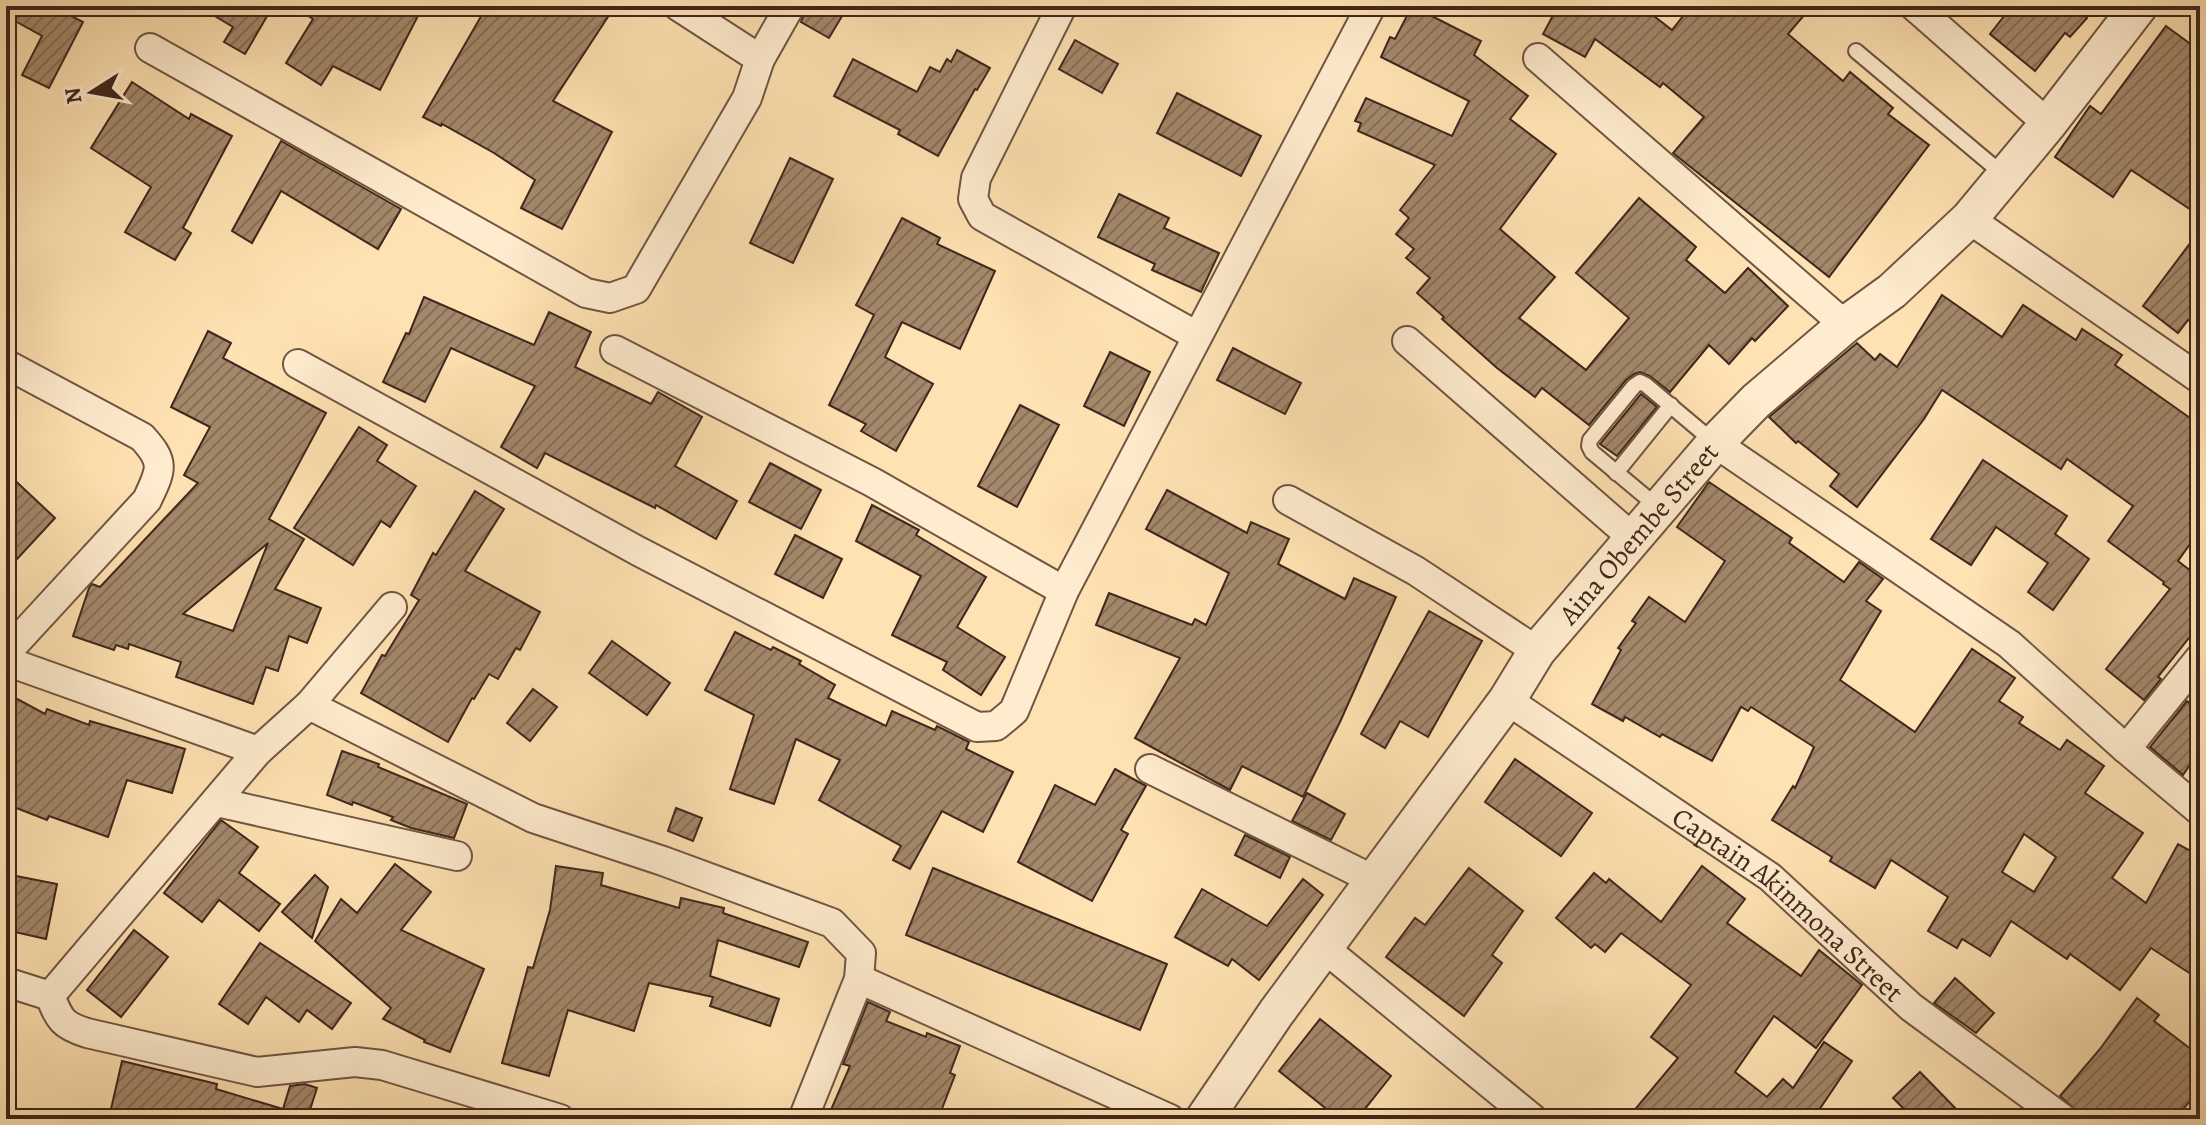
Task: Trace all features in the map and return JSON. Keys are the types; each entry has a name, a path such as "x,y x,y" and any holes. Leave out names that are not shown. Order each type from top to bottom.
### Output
{"street":[{"path":"678,6 760,59"},
{"path":"150,48 586,293 610,298 636,289 747,98 760,59 790,6"},
{"path":"1062,6 976,178 973,199 982,216 1197,336"},
{"path":"298,364 638,551 977,727 996,726 1014,711 1064,591 1371,6"},
{"path":"1914,6 2048,124"},
{"name":"Aina Obembe Street","path":"1204,1119 1276,1013 1507,700 1537,651 1715,443 1756,401 1845,325 1892,291 1969,219 2048,124 2139,6"},
{"path":"1538,58 1845,325"},
{"path":"1969,219 2200,379"},
{"path":"1407,341 1634,539"},
{"path":"615,350 872,482 1064,591"},
{"path":"6,364 142,437 157,454 159,475 147,500 6,653"},
{"path":"1715,443 2009,644 2200,811"},
{"path":"1288,500 1416,571 1537,651"},
{"path":"50,996 258,751 309,705 392,607"},
{"path":"2126,749 2199,659"},
{"path":"6,661 258,751"},
{"name":"Captain Akinmona Street","path":"1507,700 1770,877 1911,1007 2063,1119"},
{"path":"309,705 533,818 663,861 832,923 861,953 859,979 803,1119"},
{"path":"1150,769 1376,881"},
{"path":"217,802 457,856"},
{"path":"1324,948 1533,1119"},
{"path":"859,979 1170,1119"},
{"path":"6,982 50,996"},
{"path":"50,996 59,1018 68,1027 87,1033 257,1072 355,1062 382,1065 560,1119"}],"lane":[{"path":"1856,51 2005,176"},
{"path":"1659,509 1592,452 1589,446 1590,440 1634,386 1640,382 1646,385 1715,443"},
{"path":"1616,473 1671,405"}],"building":[{"path":"6,6 51,6 83,22 49,88 22,75 42,36 6,16"},
{"path":"198,6 273,6 245,54 224,42 233,27"},
{"path":"292,6 423,6 380,90 333,66 321,85 286,63 313,19"},
{"path":"487,6 615,6 553,101 612,132 562,229 521,208 535,180 494,153 423,117"},
{"path":"807,6 848,6 829,38 801,22"},
{"path":"1412,6 1481,41 1474,55 1528,96 1510,119 1556,154 1500,229 1555,277 1519,318 1586,370 1629,318 1576,273 1639,198 1696,247 1686,260 1725,293 1748,268 1788,306 1755,341 1752,338 1729,364 1709,345 1670,392 1650,376 1640,372 1634,374 1589,425 1542,388 1535,397 1497,368 1417,293 1430,278 1406,258 1414,249 1396,234 1409,218 1400,210 1435,165 1358,131 1361,123 1355,121 1366,98 1452,136 1469,101 1381,57 1390,37 1395,39"},
{"path":"1558,6 1641,6 1672,30 1691,6 1812,6 1788,34 1843,81 1850,72 1893,108 1888,114 1929,145 1829,277 1673,153 1704,117 1663,83 1660,87 1595,39 1585,57 1543,34"},
{"path":"2012,6 2092,6 2085,16 2087,18 2070,37 2065,33 2035,71 1990,34"},
{"path":"2166,26 2200,51 2200,216 2131,170 2113,197 2055,157 2090,106 2101,114"},
{"path":"1075,40 1118,64 1102,93 1059,69"},
{"path":"957,50 990,68 938,156 898,134 900,130 834,96 853,59 917,92 930,67 940,72 947,59 951,62"},
{"path":"132,82 189,119 191,114 232,136 183,228 191,233 175,260 125,232 151,187 91,148"},
{"path":"1177,93 1261,136 1241,176 1157,133"},
{"path":"281,141 401,209 378,249 281,191 252,243 232,231"},
{"path":"790,158 833,179 793,263 750,243"},
{"path":"1119,194 1169,218 1164,228 1219,253 1201,292 1152,270 1155,264 1098,237"},
{"path":"902,218 940,238 937,244 995,271 960,349 902,322 885,357 933,384 896,451 861,431 866,424 829,405 874,315 856,305"},
{"path":"2200,230 2200,328 2188,320 2178,333 2143,306"},
{"path":"1942,295 2002,337 2023,305 2076,340 2082,329 2122,355 2115,365 2200,425 2200,530 2178,561 2200,578 2200,624 2144,700 2106,669 2170,589 2108,541 2133,506 2067,459 2061,469 1942,390 1924,419 1857,507 1830,486 1839,474 1798,441 1796,443 1769,417 1857,343 1875,360 1880,354 1897,367"},
{"path":"424,297 534,345 549,312 591,332 575,367 651,404 658,392 702,417 675,466 737,501 716,539 656,505 655,508 545,453 537,468 501,447 535,386 451,348 425,402 383,382 406,333 409,334"},
{"path":"208,331 231,343 223,358 326,413 269,519 304,539 275,589 321,608 307,643 289,636 278,671 266,667 253,704 176,677 181,662 129,644 128,649 116,645 114,650 73,636 92,584 100,587 198,483 184,475 210,427 171,407","holes":["268,543 233,631 183,614"]},
{"path":"1233,348 1301,383 1285,414 1217,380"},
{"path":"1110,352 1150,372 1124,426 1084,406"},
{"path":"1641,394 1657,407 1617,456 1600,444"},
{"path":"1020,405 1059,425 1017,507 978,486"},
{"path":"359,427 387,445 377,461 416,486 390,527 381,521 353,565 294,528"},
{"path":"1983,460 2067,516 2055,534 2089,559 2053,610 2028,592 2048,563 1996,527 1971,565 1931,539"},
{"path":"770,463 821,490 801,529 749,502"},
{"path":"6,472 55,518 6,571"},
{"path":"1709,482 1792,538 1789,543 1844,582 1859,562 1883,579 1866,601 1881,611 1840,680 1915,732 1972,649 2015,678 1999,701 2023,717 2019,723 2060,750 2067,740 2104,766 2085,793 2143,833 2112,878 2146,903 2178,844 2200,856 2200,980 2151,948 2120,990 2070,954 2067,959 2011,921 1990,956 1962,939 1957,948 1928,931 1948,897 1891,860 1875,888 1772,820 1793,786 1795,788 1814,747 1751,707 1748,711 1741,707 1712,761 1662,734 1660,737 1625,717 1623,721 1592,704 1621,650 1618,648 1636,623 1632,621 1649,597 1685,622 1725,561 1677,527","holes":["2024,834 2056,857 2034,892 2002,872"]},
{"path":"1167,490 1247,533 1251,522 1289,539 1278,564 1345,599 1354,578 1396,597 1303,797 1242,766 1230,790 1135,738 1180,658 1096,625 1109,593 1192,625 1195,619 1206,625 1229,573 1146,529"},
{"path":"475,491 504,509 465,571 540,612 520,650 516,648 498,679 489,674 472,698 448,742 361,693 419,600 411,595 433,553 436,555"},
{"path":"872,505 919,530 916,535 986,577 957,627 1005,657 981,695 943,670 947,662 892,635 921,576 856,541"},
{"path":"795,535 842,559 823,598 775,574"},
{"path":"1429,611 1482,641 1428,737 1400,721 1385,748 1361,734"},
{"path":"735,632 801,661 799,664 835,685 828,698 886,726 892,711 935,730 937,726 969,742 966,749 1013,772 983,832 942,811 910,869 893,860 901,846 819,800 840,760 796,739 774,804 730,789 754,715 705,690"},
{"path":"612,641 670,683 647,715 589,673"},
{"path":"533,689 557,707 530,741 507,723"},
{"path":"6,693 45,714 47,709 89,725 90,721 185,749 172,793 127,780 108,837 49,816 47,820 6,804"},
{"path":"2187,701 2200,712 2200,750 2183,775 2150,747"},
{"path":"342,751 379,764 378,767 467,804 454,838 411,828 391,820 393,817 327,795"},
{"path":"1515,759 1592,813 1561,856 1485,802"},
{"path":"1115,769 1146,786 1121,830 1128,834 1092,901 1018,862 1055,785 1095,805"},
{"path":"1307,793 1345,814 1331,840 1292,821"},
{"path":"676,808 702,818 693,841 668,831"},
{"path":"221,820 258,847 239,873 280,904 259,931 219,900 202,922 164,893"},
{"path":"1245,835 1290,857 1280,878 1235,855"},
{"path":"395,864 431,892 401,930 484,969 450,1052 424,1042 383,1019 391,1008 315,941 341,899 357,913"},
{"path":"556,866 603,873 601,885 679,908 681,898 724,908 723,913 808,942 799,967 718,940 710,976 779,999 770,1026 710,1006 713,997 649,983 634,1031 568,1010 549,1076 502,1063 528,967 533,968 550,910"},
{"path":"1702,866 1745,899 1727,923 1801,976 1819,950 1862,985 1816,1048 1774,1016 1735,1072 1767,1097 1783,1079 1793,1088 1824,1042 1852,1061 1813,1119 1627,1119 1678,1058 1651,1037 1691,985 1621,933 1605,952 1595,944 1591,948 1556,918 1594,873 1606,883 1609,879 1661,922"},
{"path":"933,868 1167,964 1140,1030 906,935"},
{"path":"1469,868 1523,911 1492,955 1502,963 1464,1016 1386,957 1415,918 1425,925"},
{"path":"11,875 57,884 46,939 6,930 6,901"},
{"path":"315,875 328,887 312,938 282,912"},
{"path":"1303,879 1323,895 1259,980 1232,959 1228,966 1175,937 1202,889 1267,926"},
{"path":"134,930 168,957 121,1017 87,990"},
{"path":"260,943 351,1003 332,1029 307,1010 299,1022 266,997 248,1024 219,1004"},
{"path":"1955,978 1994,1013 1976,1033 1934,1003"},
{"path":"2137,998 2159,1015 2154,1021 2200,1056 2200,1090 2174,1119 2085,1119 2060,1096 2100,1049"},
{"path":"868,1002 890,1012 886,1021 960,1046 950,1073 955,1075 938,1119 827,1119 850,1066 843,1064"},
{"path":"1320,1019 1391,1076 1357,1119 1339,1119 1279,1071"},
{"path":"122,1061 217,1084 216,1089 283,1109 290,1086 305,1084 317,1088 307,1119 156,1119 111,1109"},
{"path":"1920,1072 1966,1119 1914,1119 1893,1098"}]}
